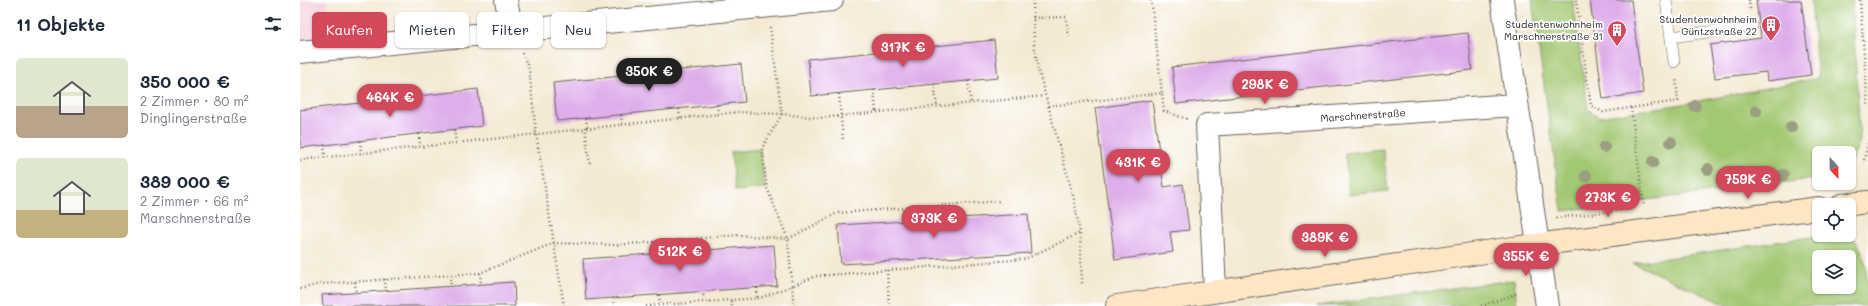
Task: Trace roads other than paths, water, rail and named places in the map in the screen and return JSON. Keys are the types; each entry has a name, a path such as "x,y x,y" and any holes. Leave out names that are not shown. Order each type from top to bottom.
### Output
{"main road":[{"path":"1856,203 1868,202"},
{"path":"1117,306 1215,290 1812,209"}],"street":[{"path":"506,0 508,12"},
{"path":"543,29 832,0"},
{"path":"1502,0 1516,105 1539,245 1547,306"},
{"path":"300,52 477,35"},
{"name":"Marschnerstraße","path":"1215,290 1207,125 1516,105"}],"lane":[{"path":"1666,0 1674,62"},
{"path":"1671,37 1752,26"}],"place":[{"name":"Studentenwohnheim Güntzstraße 22","path":"1771,42"},
{"name":"Studentenwohnheim Marschnerstraße 31","path":"1617,47"}]}
